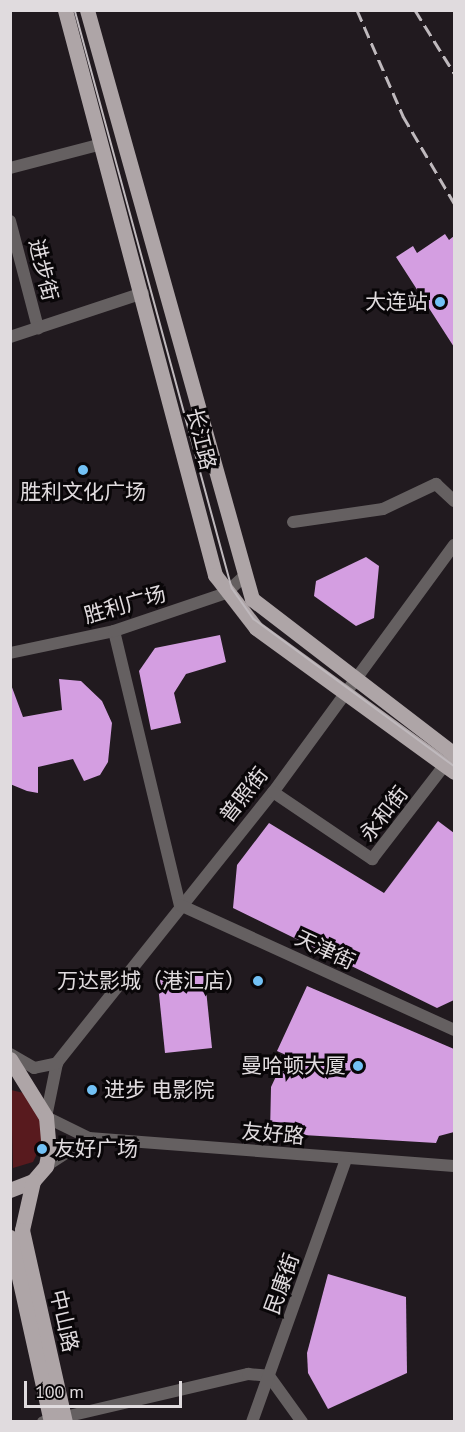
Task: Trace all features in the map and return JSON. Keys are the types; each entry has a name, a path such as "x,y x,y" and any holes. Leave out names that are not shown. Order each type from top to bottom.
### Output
{"main road":[{"name":"长江路","path":"65,10 143,293 208,556 226,593 256,628 345,691 452,759"},
{"name":"长江路","path":"87,10 243,578 261,610 354,679 452,759"},
{"path":"10,1059 46,1117 46,1166 33,1181 16,1233"},
{"path":"10,1190 33,1181"},
{"name":"中山路","path":"16,1233 55,1420"}],"street":[{"path":"10,168 102,144"},
{"name":"进步街","path":"10,221 38,328"},
{"path":"10,337 143,293"},
{"path":"293,522 383,509 436,484 454,501"},
{"name":"普照街","path":"57,1063 180,905 273,792 454,545"},
{"name":"胜利广场","path":"10,653 114,631 226,593 243,578"},
{"path":"114,631 180,905"},
{"name":"永和街","path":"273,792 372,859 452,759"},
{"name":"天津街","path":"180,905 454,1030"},
{"path":"10,1054 34,1068 57,1063 46,1117 89,1138"},
{"path":"46,1166 89,1138"},
{"name":"友好路","path":"89,1138 454,1166"},
{"name":"民康街","path":"252,1422 346,1159"},
{"path":"55,1420 248,1374 269,1376 302,1422"}],"shaded area":[{"path":"11,1090 24,1093 39,1113 43,1141 33,1162 13,1168"}],"building":[{"name":"大连站","path":"445,234 449,240 454,236 454,347 396,257 413,246 417,253"},
{"path":"366,557 379,566 374,618 356,626 314,596 316,581"},
{"path":"220,635 226,662 186,674 174,693 181,723 151,730 139,671 155,648"},
{"path":"59,679 81,681 102,701 112,723 108,762 100,775 84,781 73,759 38,767 38,793 27,791 10,784 10,682 23,717 62,710"},
{"path":"438,821 454,833 454,1000 437,1008 233,908 237,865 269,823 384,893"},
{"path":"204,970 212,1048 165,1053 157,975"},
{"name":"曼哈顿大厦","path":"307,986 454,1049 454,1132 439,1136 436,1143 270,1133 271,1087 286,1055 277,1051"},
{"path":"328,1274 406,1297 407,1373 328,1409 308,1373 307,1353"}],"tram line":[{"path":"75,10 232,588 254,619 454,766"}],"railway":[{"path":"357,10 403,116 454,203"},
{"path":"415,10 454,73"}],"place":[{"name":"大连站","path":"440,302"},
{"name":"胜利文化广场","path":"83,470"},
{"name":"万达影城（港汇店）","path":"258,981"},
{"name":"曼哈顿大厦","path":"358,1066"},
{"name":"进步 电影院","path":"92,1090"},
{"name":"友好广场","path":"42,1149"}]}
